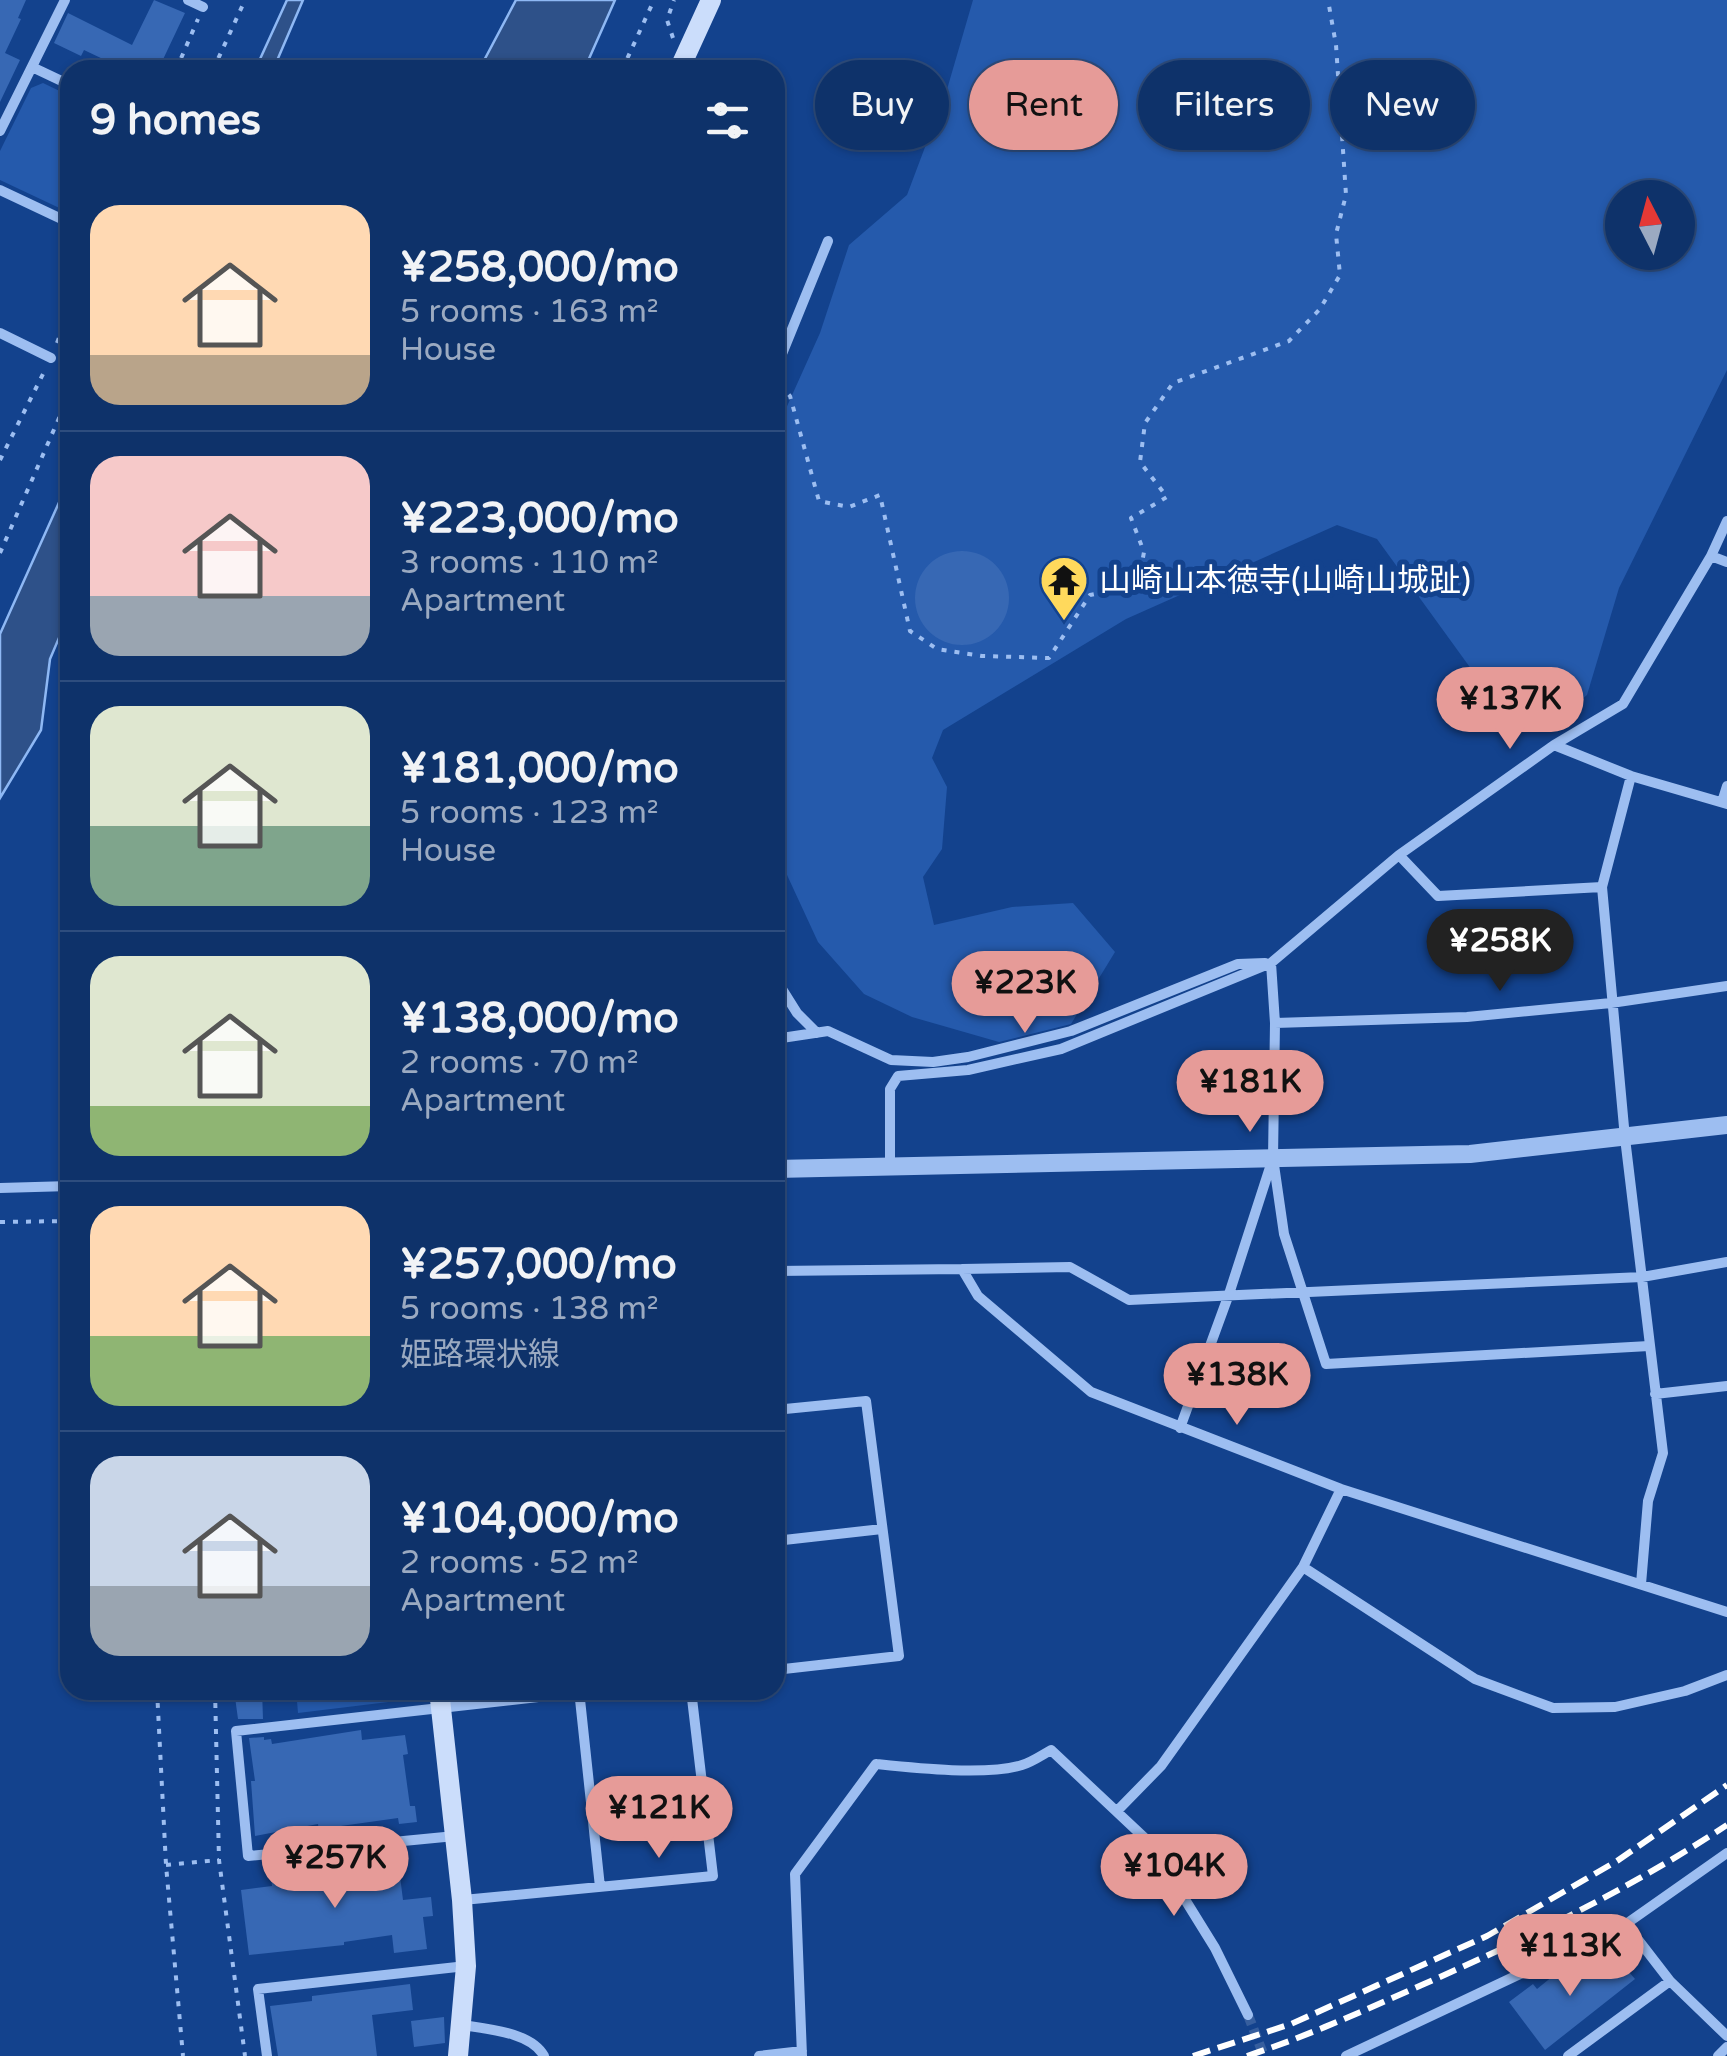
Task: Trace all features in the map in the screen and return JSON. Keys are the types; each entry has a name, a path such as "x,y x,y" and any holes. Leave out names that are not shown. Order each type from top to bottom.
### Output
{"main road":[{"path":"684,60 711,0"},
{"path":"440,1700 466,1966 458,2056"}],"street":[{"path":"0,131 65,0"},
{"path":"188,0 203,7"},
{"path":"32,67 60,80"},
{"path":"0,190 60,218"},
{"path":"785,346 828,241"},
{"path":"0,333 50,358"},
{"path":"890,1168 890,1088 898,1076 968,1070 1061,1049 1271,963 1399,855 1554,745 1622,704 1727,522"},
{"path":"1710,556 1727,562"},
{"path":"1554,745 1631,776 1725,803 1727,786"},
{"path":"1631,776 1602,887 1625,1138 1663,1453 1648,1501 1641,1584"},
{"path":"1399,855 1438,896 1602,887"},
{"path":"1271,963 1275,1023 1273,1158 1284,1234 1326,1364 1650,1346"},
{"path":"785,1038 828,1032 891,1060 950,1060 1071,1031 1238,964 1271,963"},
{"path":"1275,1023 1467,1017 1611,1003 1727,986"},
{"path":"785,994 817,1033"},
{"path":"785,1169 1470,1154 1727,1125"},
{"path":"1180,1428 1273,1158"},
{"path":"0,1188 60,1186"},
{"path":"785,1271 1070,1267 1129,1300 1642,1276 1727,1262"},
{"path":"962,1269 978,1296 1091,1392 1341,1489 1727,1612"},
{"path":"1655,1394 1727,1386"},
{"path":"785,1409 866,1401 899,1656 785,1669"},
{"path":"1118,1810 1162,1766 1303,1567 1341,1489"},
{"path":"785,1540 882,1529"},
{"path":"1303,1567 1475,1679 1553,1708 1615,1707 1685,1691 1727,1675"},
{"path":"428,1700 236,1731 248,1856 454,1836"},
{"path":"580,1700 600,1887"},
{"path":"462,1900 713,1876 691,1700"},
{"path":"759,2056 802,2054 795,1874 876,1764 992,1768 1022,1765 1051,1750 1150,1844 1216,1948 1248,2014"},
{"path":"1346,2056 1626,1924 1727,1853"},
{"path":"1626,1924 1670,1981 1727,2036"},
{"path":"267,2056 258,1989 466,1966"},
{"path":"1568,2056 1670,1981"},
{"path":"461,2025 493,2030 535,2044 544,2056"},
{"path":"1718,2056 1727,2047"}],"path":[{"path":"218,60 245,0"},
{"path":"627,60 654,0"},
{"path":"785,390 790,396 819,502 849,507 880,495 910,631 937,648 982,656 1049,658 1090,596 1138,585 1144,552 1131,518 1167,497 1140,462 1145,424 1173,383 1288,342 1320,309 1340,275 1336,234 1346,195 1346,177 1336,45 1328,0"},
{"path":"180,60 203,7"},
{"path":"0,460 60,334"},
{"path":"0,552 60,416"},
{"path":"0,1222 60,1220"},
{"path":"158,1700 166,1865 184,2056"},
{"path":"215,1700 219,1860 245,2056"},
{"path":"166,1865 219,1860"}],"shaded area":[{"path":"287,0 303,0 277,60 260,60"},
{"path":"516,0 615,0 588,60 484,60"},
{"path":"973,0 1727,0 1727,370 1619,588 1587,695 1544,730 1511,724 1377,539 1337,525 1126,619 943,730 932,758 947,787 942,849 923,877 934,925 1012,907 1073,903 1115,952 1071,1024 999,1042 912,1017 864,994 818,942 785,871 785,411 820,333 849,245 907,195 924,150 949,150 949,83"},
{"path":"43,83 60,91 60,208 0,180 0,151 31,88"},
{"path":"60,500 60,636 50,659 41,730 0,798 0,634"},
{"path":"297,1700 405,1700 298,1713"}],"building":[{"path":"0,0 26,0 5,53 20,60 0,102"},
{"path":"154,0 185,13 163,60 105,60 84,50 81,56 54,43 68,13 132,45"},
{"path":"962,551 980,555 995,565 1005,580 1009,598 1005,616 995,631 980,641 962,645 944,641 929,631 919,616 915,598 919,580 929,565 944,555"},
{"path":"235,1700 262,1700 263,1719 238,1719"},
{"path":"361,1730 362,1740 405,1735 408,1754 403,1755 410,1806 415,1806 417,1822 399,1824 398,1818 319,1832 318,1824 255,1836 251,1781 255,1781 249,1738 264,1737 271,1739 272,1744"},
{"path":"398,1860 403,1900 431,1897 433,1916 423,1917 427,1949 394,1953 392,1935 344,1945 249,1955 241,1890 272,1886 271,1877 299,1874 300,1881 345,1875 344,1867"},
{"path":"1611,1951 1635,1979 1545,2050 1509,2002 1533,1984 1537,1989 1564,1967 1575,1980"},
{"path":"410,1984 413,2010 372,2015 377,2056 278,2056 270,2006 312,2001 312,1996"},
{"path":"444,2017 445,2043 414,2047 411,2021"}],"tunnel":[{"path":"1248,2015 1264,2056"}],"railway":[{"path":"1193,2056 1291,2024 1487,1936 1617,1861 1727,1785"},
{"path":"1247,2056 1358,2013 1541,1930 1617,1891 1727,1825"}],"place":[{"name":"山崎山本徳寺(山崎山城趾)","path":"1064,622"}]}
